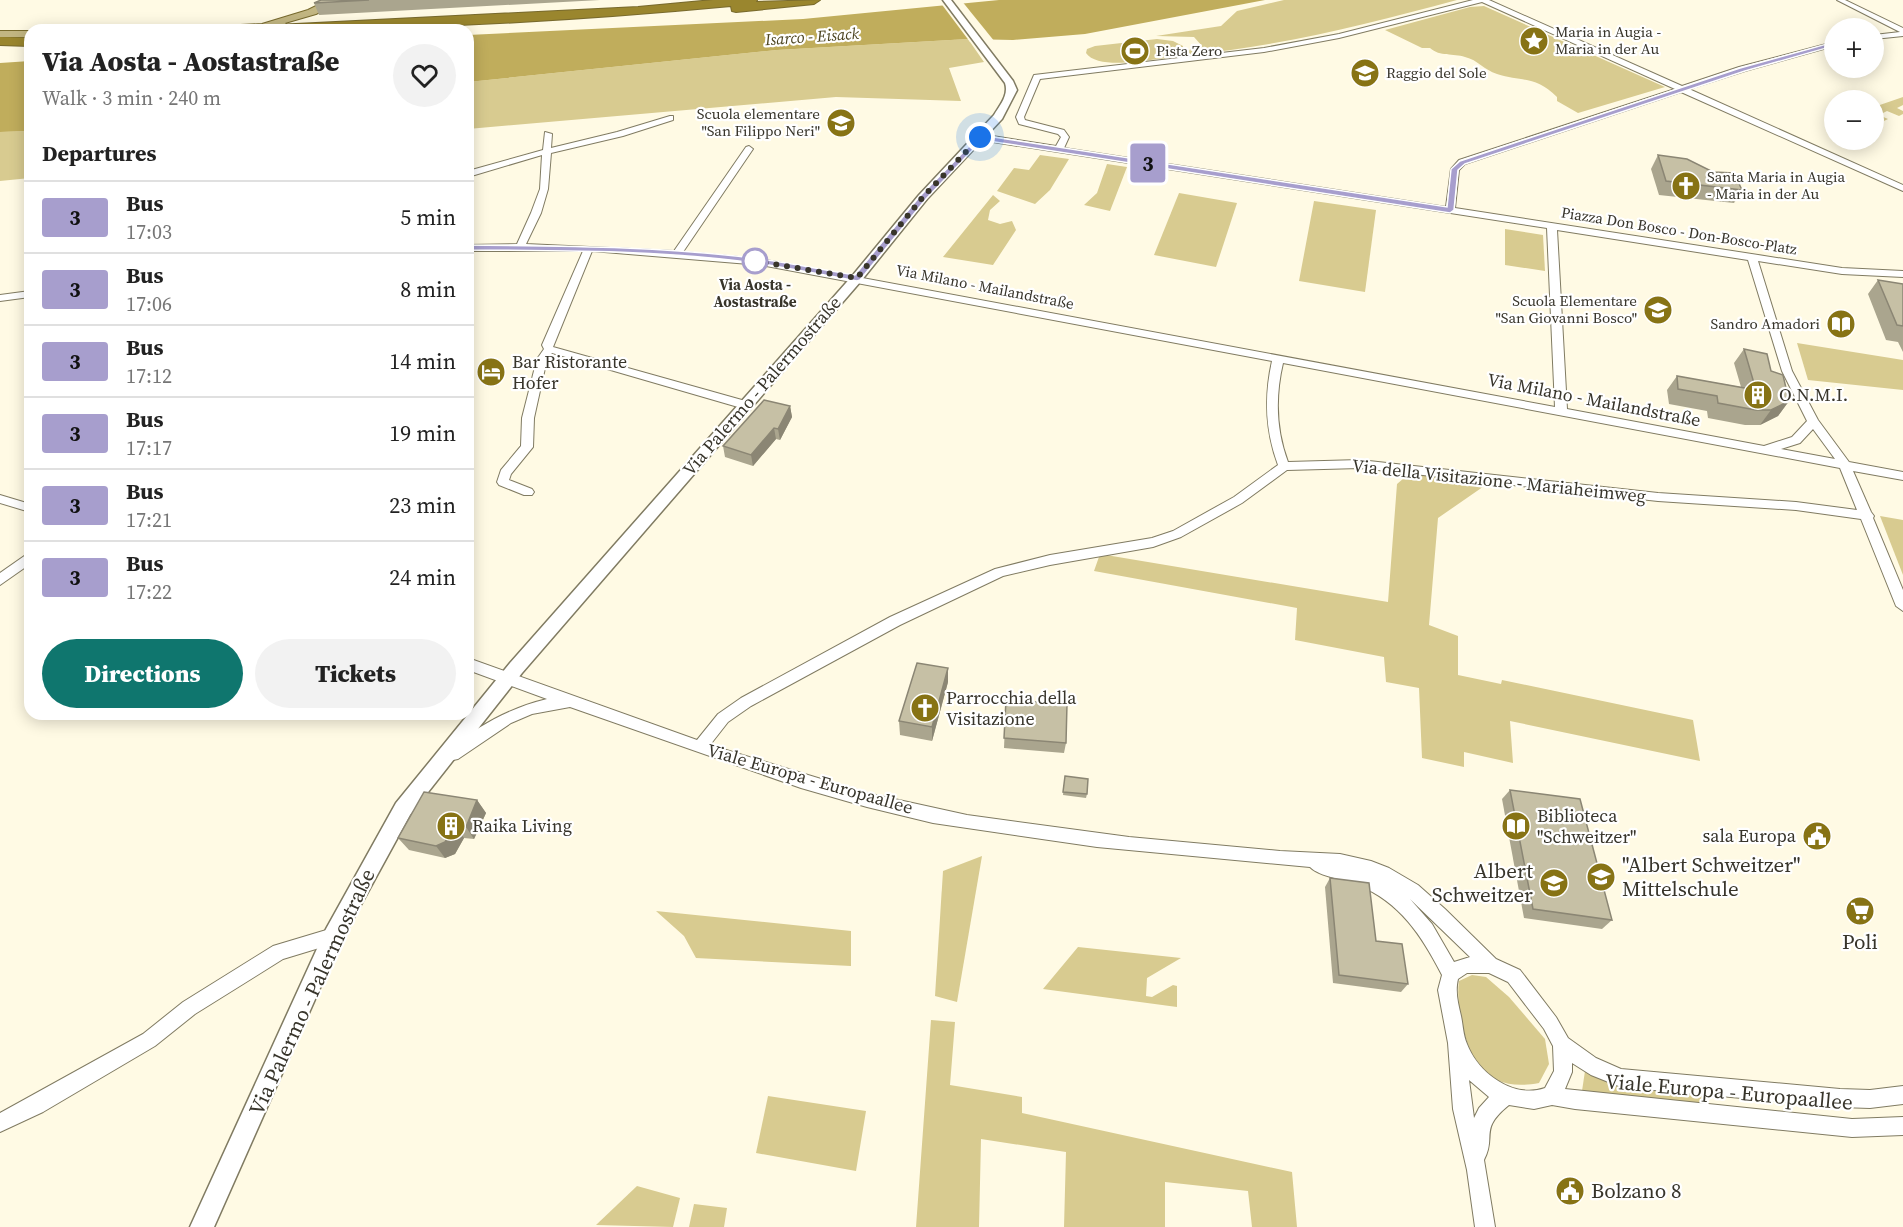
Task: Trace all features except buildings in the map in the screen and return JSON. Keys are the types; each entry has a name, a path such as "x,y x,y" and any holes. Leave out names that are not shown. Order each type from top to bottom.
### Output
{"highway":[{"path":"360,24 638,11 751,0"},
{"path":"422,24 649,15 814,0"},
{"path":"0,35 24,35"},
{"path":"0,41 24,42"}],"main road":[{"path":"272,24 291,19 337,0"},
{"path":"339,24 330,20 326,15 328,9 346,0"},
{"path":"391,24 718,0"}],"street":[{"name":"Via Palermo - Palermostraße","path":"474,719 857,278 923,197 980,137 1008,101 1012,90 1010,82 947,0"},
{"path":"1059,149 1065,137 1061,132 1022,122 1020,117 1037,77 1272,49 1339,36 1482,0 1903,188"},
{"path":"1840,0 1903,32"},
{"path":"1884,35 1903,32"},
{"path":"1450,210 1455,169 1462,162 1800,51 1824,46"},
{"path":"474,172 547,151 615,136 670,118"},
{"path":"520,247 544,189 548,134"},
{"name":"Piazza Don Bosco - Don-Bosco-Platz","path":"980,137 1752,258 1842,271 1903,274"},
{"path":"677,253 749,149"},
{"path":"1552,226 1561,411"},
{"name":"Via Milano - Mailandstraße","path":"474,248 590,248 677,253 761,262 857,278 1903,476"},
{"path":"528,492 503,482 505,473 527,447 528,418 542,359 549,349 547,345 590,248"},
{"path":"1752,258 1787,371 1813,421 1845,465 1868,516 1903,606"},
{"path":"0,298 24,295"},
{"path":"549,349 745,405"},
{"path":"700,747 723,718 746,702 940,598 1000,572 1153,542 1177,534 1238,500 1284,466 1275,446 1270,398 1278,359"},
{"path":"1760,450 1785,445 1796,440 1813,421"},
{"name":"Via della Visitazione - Mariaheimweg","path":"1284,466 1360,464 1658,497 1796,506 1868,516"},
{"path":"0,499 24,506"},
{"path":"0,580 24,562"},
{"name":"Viale Europa - Europaallee","path":"474,666 700,747 850,795 964,822 1111,841 1300,859 1343,859 1383,873 1437,912 1490,965"},
{"name":"Via Palermo - Palermostraße","path":"436,765 514,712 570,702"},
{"name":"Via Palermo - Palermostraße","path":"202,1227 333,936 404,809 473,720"},
{"name":"Viale Europa - Europaallee","path":"1300,859 1357,875 1392,893 1418,916 1451,974"},
{"path":"0,1123 149,1040 189,1008 279,951 333,936"},
{"path":"1457,1043 1466,1063 1486,1085 1505,1096 1536,1100 1551,1096 1563,1072 1562,1044 1550,1023 1514,976 1490,965 1465,965 1451,974 1447,990 1457,1043 1462,1109 1478,1170 1485,1227"},
{"name":"Viale Europa - Europaallee","path":"1562,1044 1579,1059 1601,1072 1621,1078 1840,1098 1870,1099 1903,1095"},
{"path":"1478,1170 1479,1126 1489,1108 1505,1096"},
{"name":"Viale Europa - Europaallee","path":"1551,1096 1852,1128 1903,1126"}],"shaded area":[{"path":"1284,0 1457,0 1323,34 1220,51 1186,55 1191,48 1202,46 1194,37 1156,36 1221,26 1237,11"},
{"path":"1484,6 1665,87 1578,113 1557,101 1557,97 1542,85 1497,74 1465,57 1422,48 1385,30 1470,7"},
{"path":"968,39 984,62 949,68 961,101 836,97 474,128 474,81 777,50"},
{"name":"Pista Zero","path":"1157,39 1173,41 1183,46 1183,52 1174,57 1114,63 1102,62 1086,53 1087,49 1095,46"},
{"path":"1903,97 1903,105 1897,108 1903,111 1903,114 1899,116 1887,111 1884,112 1884,104"},
{"path":"24,131 24,179 0,181 0,132"},
{"path":"1040,155 1069,159 1050,190 1035,204 997,191 1014,168 1029,170"},
{"path":"1107,164 1127,167 1110,211 1084,205 1097,193"},
{"path":"1179,193 1237,203 1216,267 1154,255"},
{"path":"993,195 1000,201 990,210 988,220 1000,224 1012,221 1016,230 993,265 943,257"},
{"path":"1314,201 1376,210 1365,292 1299,281"},
{"path":"1505,229 1543,235 1545,271 1505,265"},
{"path":"1797,343 1903,360 1903,390 1808,380"},
{"path":"1411,472 1490,482 1438,518 1429,625 1458,636 1458,675 1501,684 1502,680 1693,720 1700,761 1510,721 1513,763 1464,752 1464,767 1422,758 1419,688 1386,682 1384,657 1295,640 1297,608 1094,571 1100,554 1388,602 1397,484"},
{"path":"1880,516 1903,520 1903,575"},
{"path":"982,856 957,1002 935,996 943,871"},
{"path":"656,911 851,931 851,966 696,958 684,936"},
{"path":"1078,947 1181,958 1147,978 1146,996 1152,997 1173,985 1177,986 1177,1007 1043,989"},
{"path":"1472,975 1486,977 1509,997 1545,1039 1549,1064 1539,1083 1508,1084 1496,1080 1478,1064 1466,1039 1458,997 1459,981"},
{"path":"931,1020 955,1022 950,1085 1022,1097 1022,1113 1292,1172 1297,1227 1252,1227 1248,1191 1165,1182 1165,1227 1064,1227 1066,1152 981,1139 979,1227 916,1227"},
{"path":"1585,1071 1607,1082 1701,1093 1706,1100 1705,1104 1582,1091"},
{"path":"768,1096 866,1111 856,1171 756,1153"},
{"path":"637,1186 680,1198 673,1227 596,1225"},
{"path":"694,1204 727,1208 724,1227 689,1227"}],"water":[{"name":"Isarco - Eisack","path":"999,0 1265,0 1085,34 1013,40 968,39 777,50 474,81 474,35 803,19"},
{"path":"24,61 24,131 0,132 0,63"}],"pier":[{"path":"961,0 995,42 970,42 940,2"}],"bus line":[{"name":"3","path":"474,247 590,248 677,253 761,262 857,278 923,197 980,137 1450,210 1455,169 1462,162 1742,69 1824,45"}],"place":[{"name":"Maria in Augia - Maria in der Au","path":"1534,41"},
{"name":"Pista Zero","path":"1135,51"},
{"name":"Raggio del Sole","path":"1365,73"},
{"name":"Scuola elementare \"San Filippo Neri\"","path":"841,123"},
{"name":"Santa Maria in Augia - Maria in der Au","path":"1686,186"},
{"name":"Via Aosta - Aostastraße","path":"755,261"},
{"name":"Scuola Elementare \"San Giovanni Bosco\"","path":"1658,310"},
{"name":"Sandro Amadori","path":"1841,324"},
{"name":"Bar Ristorante Hofer","path":"491,372"},
{"name":"O.N.M.I.","path":"1758,395"},
{"name":"Parrocchia della Visitazione","path":"925,708"},
{"name":"Raika Living","path":"451,826"},
{"name":"Biblioteca \"Schweitzer\"","path":"1516,826"},
{"name":"sala Europa","path":"1817,836"},
{"name":"\"Albert Schweitzer\" Mittelschule","path":"1601,877"},
{"name":"Albert Schweitzer","path":"1554,883"},
{"name":"Poli","path":"1860,911"},
{"name":"Bolzano 8","path":"1570,1191"}],"route":[{"path":"755,261 857,278 923,197 980,137"}]}
